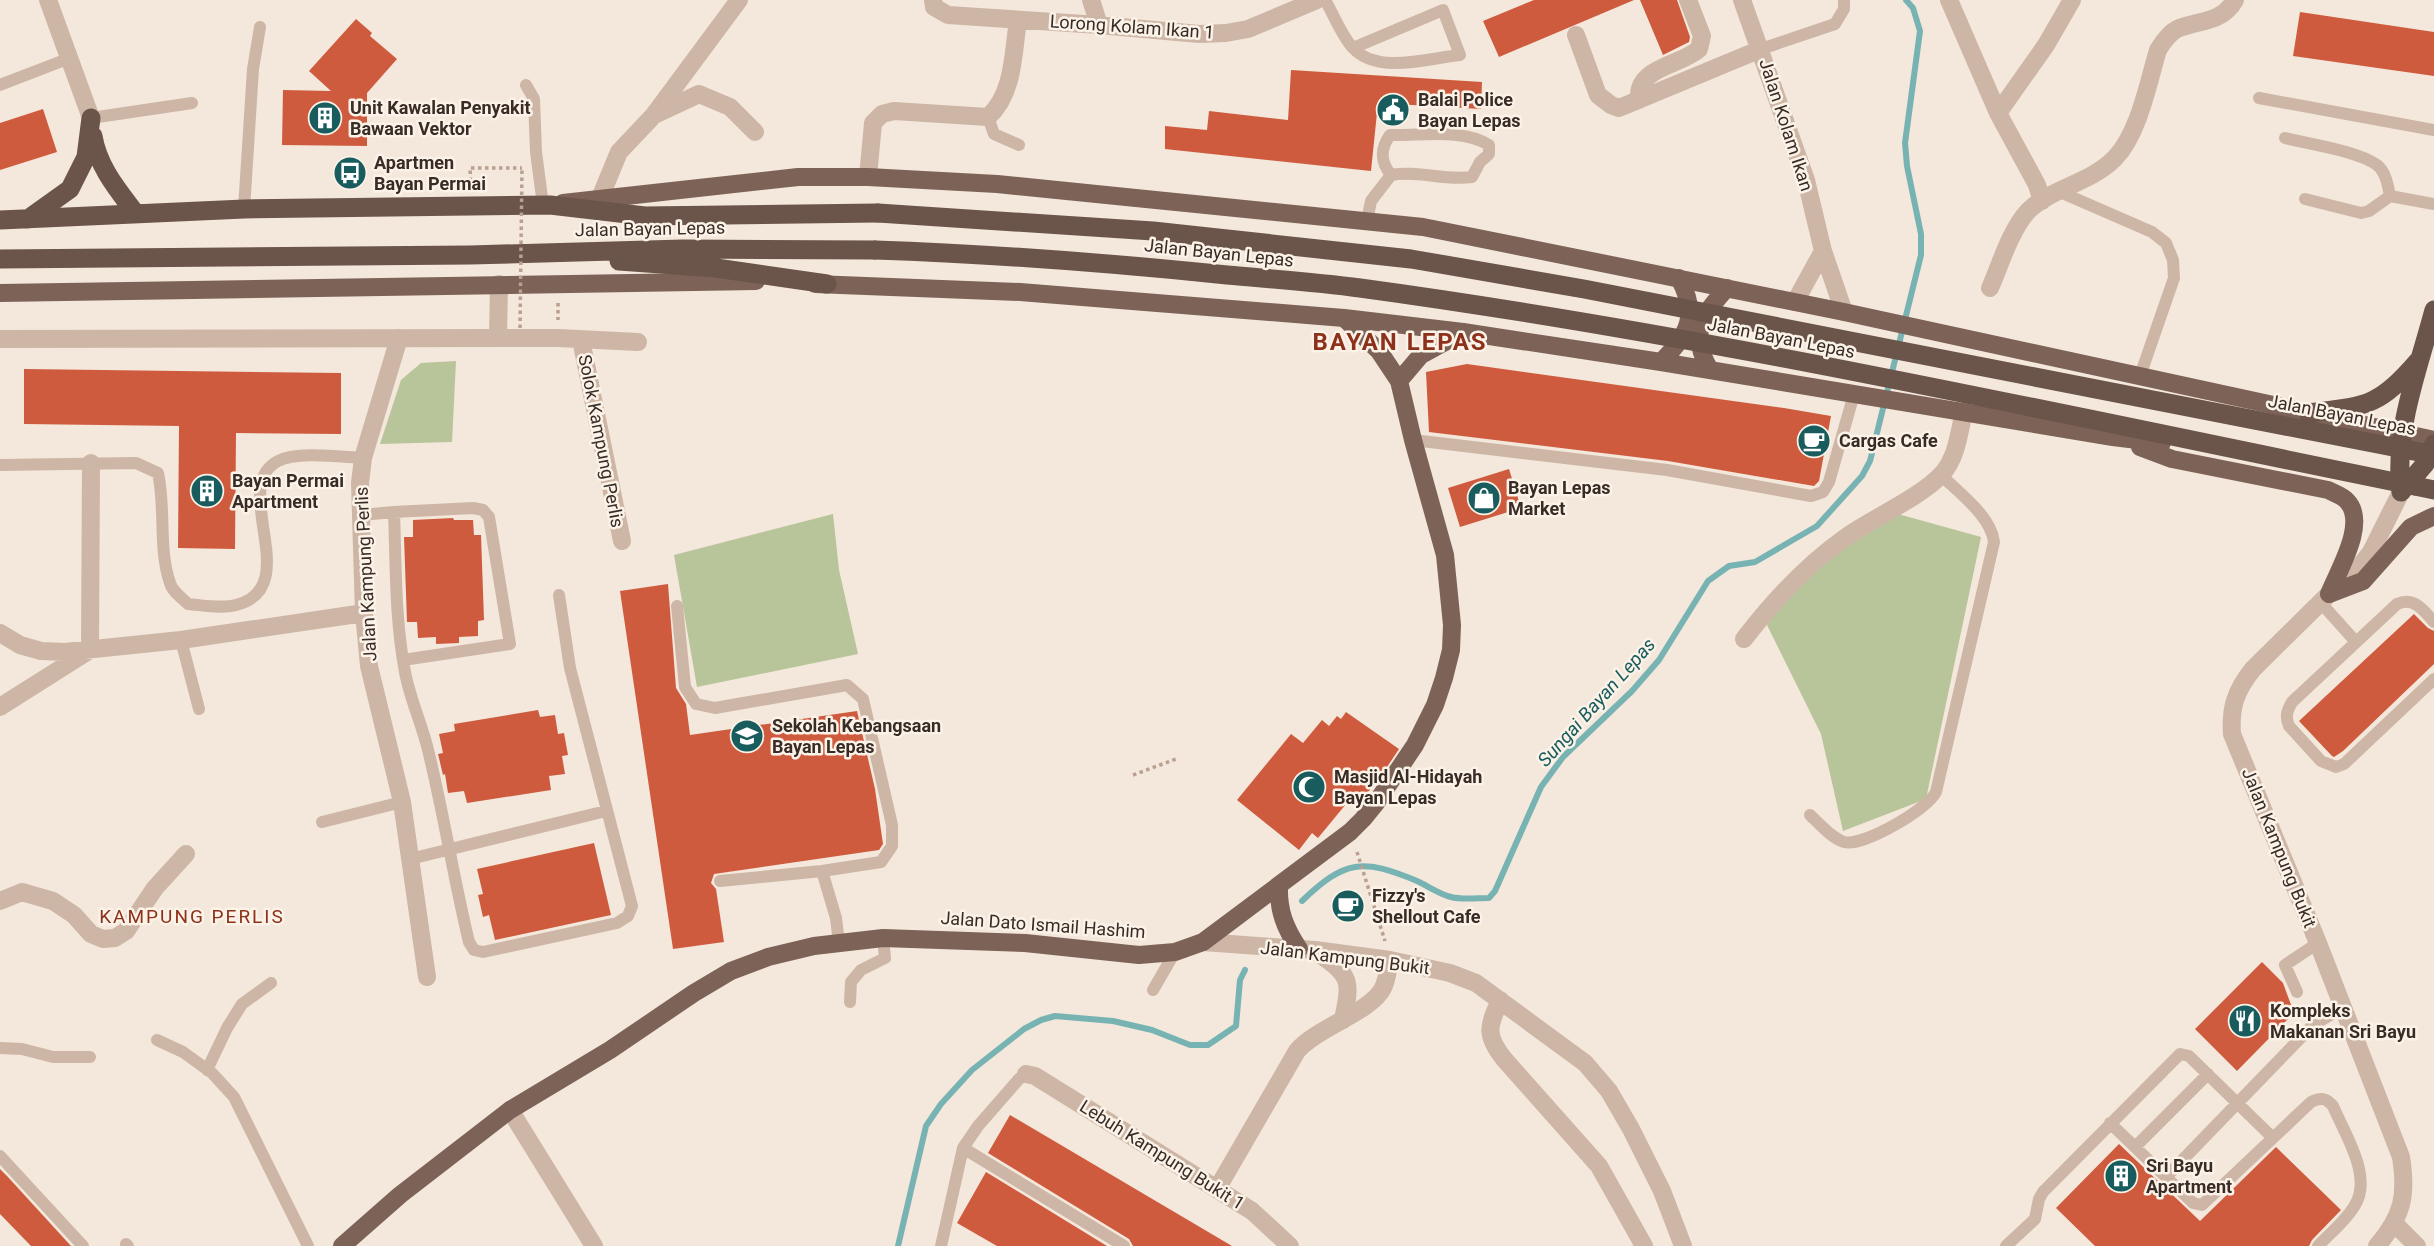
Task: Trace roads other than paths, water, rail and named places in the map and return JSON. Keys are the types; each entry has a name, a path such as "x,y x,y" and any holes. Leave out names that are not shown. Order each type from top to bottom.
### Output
{"highway":[{"path":"91,118 96,154 136,214"},
{"path":"28,219 70,189 86,157 91,118"},
{"name":"Jalan Bayan Lepas","path":"0,220 244,209 546,205 645,216 878,213 1153,231 1411,259 2431,448"},
{"name":"Jalan Bayan Lepas","path":"0,259 470,255 683,249 875,250 978,254 1343,286 1567,319 1811,364 2417,489"},
{"path":"547,252 603,260 716,268 827,284"},
{"path":"2417,489 2399,469 2401,433 2434,310"},
{"path":"2308,413 2353,408 2374,402 2394,388 2421,357"},
{"path":"2417,489 2431,448"}],"main road":[{"name":"Jalan Bayan Lepas","path":"546,205 798,177 868,177 997,184 1423,227 1844,312 2401,433 2431,448"},
{"path":"1661,362 1681,339 1690,317 1690,302 1679,278"},
{"path":"0,293 739,280 1020,292 1344,318 1463,332 1964,411 2113,438 2145,439 2417,489 2434,500"},
{"path":"1710,370 1702,356 1698,334 1709,310 1727,288"},
{"name":"Jalan Dato Ismail Hashim","path":"342,1246 400,1195 510,1110 610,1050 676,1004 731,971 768,957 814,946 883,938 1025,943 1139,954 1175,952 1203,942 1350,832 1376,803 1415,745 1435,705 1451,650 1452,625 1445,555 1399,380 1379,351 1344,318"},
{"path":"1399,380 1421,355 1463,332"},
{"path":"2113,438 2172,459 2328,490 2347,501 2354,512 2355,524 2348,551 2325,599"},
{"path":"2325,599 2363,580 2411,527 2434,516"},
{"path":"1279,885 1278,902 1282,919 1307,950"}],"street":[{"path":"48,0 91,118"},
{"path":"600,198 619,152 653,116 739,0"},
{"path":"1091,0 1099,25"},
{"name":"Lorong Kolam Ikan 1","path":"937,6 948,15 1199,34 1248,29 1292,6 1317,0"},
{"path":"1639,100 1638,91 1646,78 1699,49 1702,36 1688,0"},
{"name":"Jalan Kolam Ikan","path":"1742,0 1807,180 1823,251 1844,312"},
{"path":"1949,0 1998,113 2025,162 2042,201"},
{"path":"1998,113 2046,45 2072,0"},
{"path":"1990,288 2019,224 2029,211 2042,201 2099,171 2124,147 2133,130 2158,50 2165,39 2175,30 2219,17 2230,9 2235,0"},
{"path":"868,177 873,123 882,114 894,111 988,117 997,110 1007,89 1018,20"},
{"path":"1576,35 1598,96 1619,108 1761,49"},
{"path":"653,116 699,94 730,107 755,132"},
{"path":"1795,302 1823,251"},
{"path":"498,338 499,285"},
{"path":"0,338 498,338 638,342"},
{"name":"Jalan Kampung Perlis","path":"398,338 363,458 360,483 364,613 369,666 402,802 427,977"},
{"name":"Solok Kampung Perlis","path":"581,340 622,541"},
{"path":"1744,639 1767,609 1808,566 1941,475 1953,458 1964,411"},
{"path":"90,650 91,463"},
{"name":"Jalan Kampung Bukit","path":"2377,1246 2394,1223 2404,1200 2401,1157 2344,1007 2232,734 2230,716 2233,701 2242,683 2325,599 2350,579 2417,489"},
{"path":"0,633 20,645 41,651 65,652 181,640 364,613"},
{"path":"0,707 90,650"},
{"path":"0,901 22,892 53,901 74,915 91,934 103,939 115,938 126,931 155,888 186,854"},
{"name":"Jalan Kampung Bukit","path":"1203,942 1391,960 1450,973 1476,984 1585,1063 1609,1091 1662,1191 1683,1246"},
{"path":"1307,950 1341,969 1348,990 1343,1020"},
{"path":"1217,1189 1297,1051 1310,1038 1343,1020 1378,994 1383,987 1391,960"},
{"path":"1500,1000 1491,1019 1489,1033 1493,1044 1599,1166 1644,1246"},
{"name":"Lebuh Kampung Bukit 1","path":"1026,1074 1035,1076 1252,1211 1280,1242"},
{"path":"510,1110 594,1246"},
{"path":"2394,1223 2417,1246"}],"lane":[{"path":"1325,0 1353,48 1364,57 1390,63 1460,55 1443,9 1353,48"},
{"path":"1761,49 1835,24 1844,9 1844,0"},
{"path":"244,209 253,69 260,27"},
{"path":"0,85 70,58"},
{"path":"526,85 534,99 536,152 546,205"},
{"path":"2259,98 2434,130"},
{"path":"91,118 192,103"},
{"path":"988,117 994,134 1019,145"},
{"path":"1367,221 1371,201 1391,175 1406,172 1461,179 1472,177 1480,162 1489,154 1489,145 1477,137 1390,135 1383,145 1383,165 1391,175"},
{"path":"2285,138 2358,156 2378,166 2386,178 2390,196"},
{"path":"2060,192 2152,232 2166,243 2174,260 2174,278 2140,376"},
{"path":"2305,199 2361,214 2370,211 2390,196 2434,204"},
{"path":"1413,440 1667,470 1811,496 1823,492 1829,482 1863,395"},
{"path":"0,465 136,463 158,473 162,488 163,537 170,586 188,604 235,606 258,596 264,584 267,564 260,486 264,472 278,461 295,457 363,458"},
{"path":"1810,815 1843,842 1853,842 1867,839 1927,804 1936,792 1994,542 1993,533 1983,519 1941,475"},
{"path":"361,514 473,508 483,510 489,517 510,643 403,660"},
{"path":"394,512 403,660 408,686 429,751 469,942 474,950 483,952 617,923 628,916 632,906 570,668 559,595"},
{"path":"2325,599 2356,642"},
{"path":"2434,622 2420,606 2404,601 2397,604 2292,702 2287,719 2321,761 2336,767 2344,764 2434,680"},
{"path":"677,606 685,687 696,704 715,708 847,685 863,699 892,825 892,846 881,862 720,881"},
{"path":"181,640 199,709"},
{"path":"322,822 402,802"},
{"path":"410,859 606,811"},
{"path":"822,871 836,918 839,943"},
{"path":"850,1002 851,982 861,970 885,958 883,938"},
{"path":"2297,992 2285,965 2318,943"},
{"path":"1153,990 1175,952"},
{"path":"208,1070 242,1004 271,983"},
{"path":"2166,1177 2313,1025 2344,1007"},
{"path":"158,1040 183,1052 208,1070 234,1097 308,1246"},
{"path":"0,1048 22,1049 53,1057 90,1057"},
{"path":"2006,1246 2035,1219 2043,1192 2180,1054 2189,1056 2273,1138"},
{"path":"941,1246 963,1148 1018,1079 1026,1074"},
{"path":"2135,1147 2208,1074"},
{"path":"2110,1123 2193,1203 2202,1205 2311,1102 2319,1098 2327,1100 2333,1106 2358,1167 2360,1193 2357,1203 2318,1246"},
{"path":"963,1148 1124,1246"},
{"path":"0,1156 83,1246"}],"waterway":[{"name":"Sungai Bayan Lepas","path":"1302,901 1330,877 1355,867 1368,866 1417,881 1451,897 1489,898 1495,891 1541,787 1563,757 1632,691 1659,660 1708,581 1729,566 1755,562 1817,526 1862,476 1870,461 1921,255 1921,234 1905,143 1920,31 1913,8 1906,0"},
{"name":"Sungai Bayan Lepas","path":"898,1246 926,1126 941,1104 972,1070 1024,1029 1055,1016 1113,1021 1152,1030 1190,1045 1208,1045 1236,1026 1240,980 1245,970"}],"place":[{"name":"Balai Police Bayan Lepas","path":"1393,110"},
{"name":"Unit Kawalan Penyakit Bawaan Vektor","path":"325,118"},
{"name":"Apartmen Bayan Permai","path":"350,173"},
{"name":"Cargas Cafe","path":"1814,441"},
{"name":"Bayan Permai Apartment","path":"207,491"},
{"name":"Bayan Lepas Market","path":"1484,498"},
{"name":"Sekolah Kebangsaan Bayan Lepas","path":"747,736"},
{"name":"Masjid Al-Hidayah Bayan Lepas","path":"1309,787"},
{"name":"Fizzy's Shellout Cafe","path":"1348,906"},
{"name":"Kompleks Makanan Sri Bayu","path":"2245,1021"},
{"name":"Sri Bayu Apartment","path":"2121,1176"}],"district":[{"name":"BAYAN LEPAS","path":"1400,342"},
{"name":"KAMPUNG PERLIS","path":"192,916"}]}
